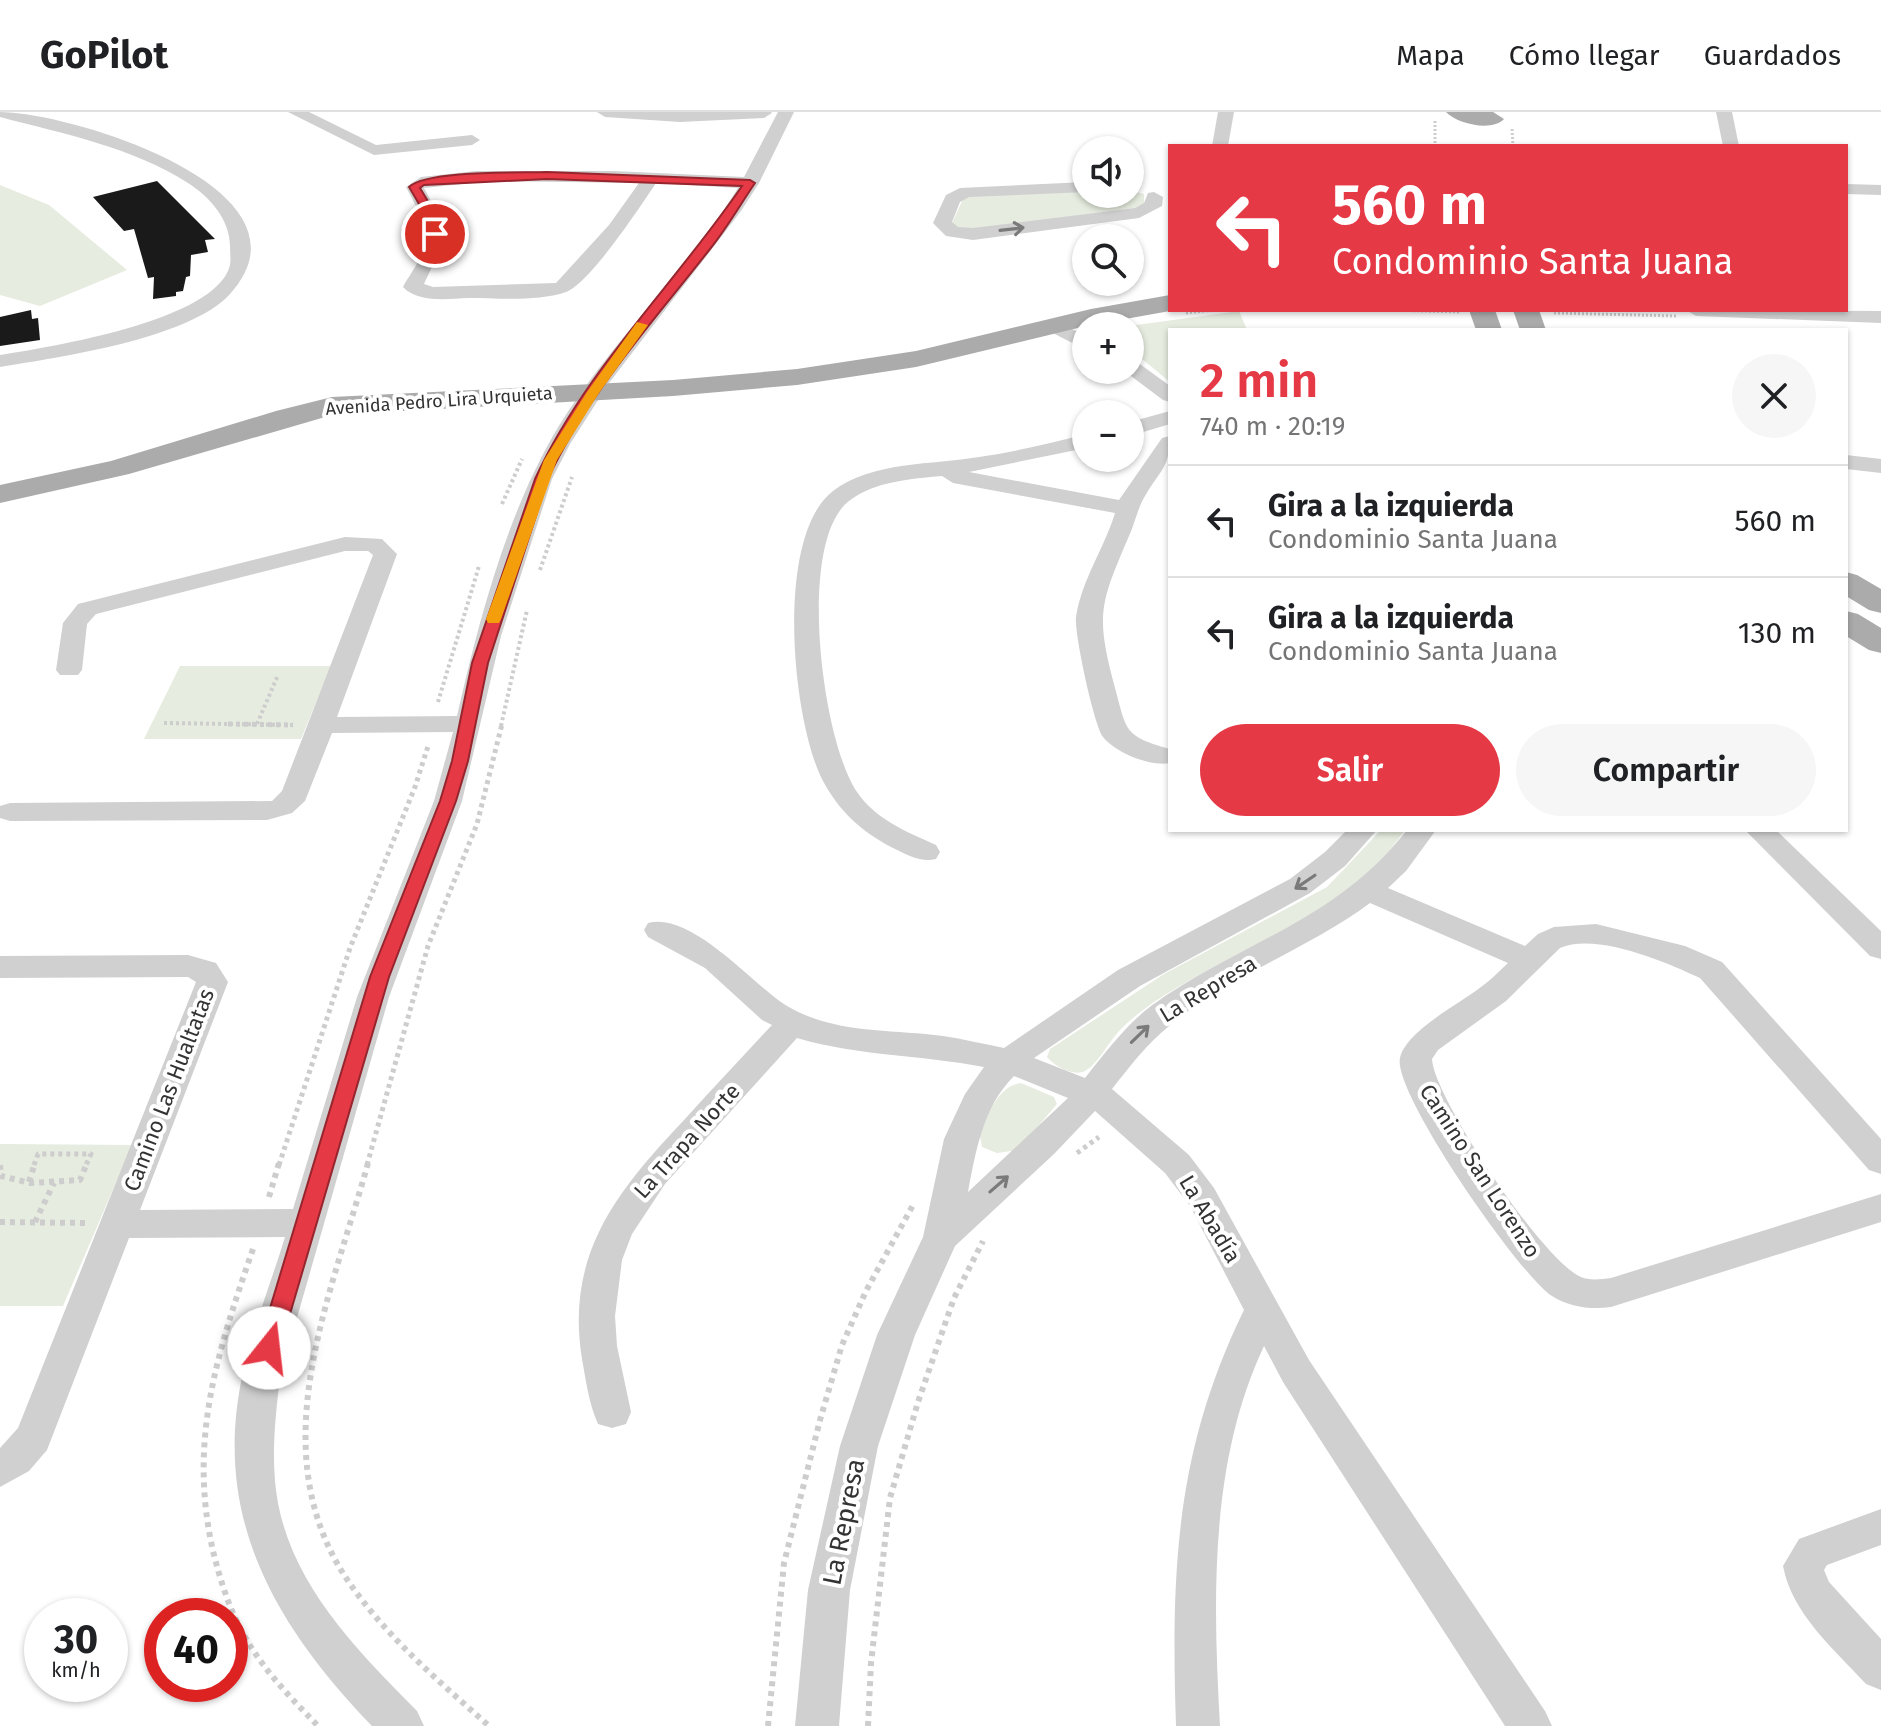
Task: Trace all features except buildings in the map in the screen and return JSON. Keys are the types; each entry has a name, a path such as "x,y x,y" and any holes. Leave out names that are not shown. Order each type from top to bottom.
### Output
{"main road":[{"path":"1445,141 1457,112 1493,124"},
{"name":"Avenida Pedro Lira Urquieta","path":"1132,312 1168,303"},
{"path":"1473,312 1487,328"},
{"name":"Avenida Pedro Lira Urquieta","path":"0,494 118,468 332,406 739,383 842,371 964,349 1072,324"},
{"path":"1848,583 1881,603"},
{"path":"1848,622 1881,643"}],"street":[{"path":"0,361 95,343 170,321 201,306 223,290 236,275 243,255 231,217 215,196 194,179 125,150 1,112"},
{"path":"296,112 374,150 472,140"},
{"path":"605,112 691,118 802,112"},
{"path":"752,112 764,113"},
{"path":"402,1726 313,1630 289,1591 275,1560 257,1500 253,1471 255,1407 269,1348 377,984 448,801 469,724 484,649 541,479 593,392 643,323 708,244 750,183 786,112"},
{"path":"1220,144 1226,112"},
{"path":"1724,112 1731,144"},
{"path":"651,178 599,249 562,287 544,291 431,293 413,287 431,253 435,234 431,216 415,187 421,182 516,176 651,178 750,183"},
{"path":"1072,188 966,192 952,199 942,223 953,232 980,234 1139,213 1153,206 1155,194"},
{"path":"1848,189 1881,190"},
{"path":"1800,312 1881,317"},
{"path":"1054,326 1072,336"},
{"path":"1144,376 1168,394"},
{"path":"1144,425 1168,418"},
{"path":"926,852 870,822 851,804 836,781 821,741 810,681 808,612 816,537 828,507 846,492 869,482 1009,459 1072,444"},
{"path":"1163,756 1133,747 1114,733 1089,633 1094,589 1136,488 1168,446"},
{"path":"931,472 1128,509"},
{"path":"10,812 275,809 288,803 295,795 322,725 385,558 384,550 374,544 345,544 87,609 75,623 69,670"},
{"path":"322,725 469,724"},
{"name":"La Represa","path":"817,1726 829,1590 859,1446 896,1335 941,1237 966,1123 990,1081 1028,1045 1072,1019 1129,978 1300,886 1335,859 1361,832"},
{"name":"La Represa","path":"941,1237 1029,1158 1091,1094 1132,1041 1163,1013 1203,988 1311,931 1376,884 1420,832"},
{"path":"1761,832 1881,949"},
{"path":"1376,884 1537,953"},
{"name":"La Abadía","path":"659,930 716,961 773,1012 792,1023 845,1039 945,1048 1009,1061 1091,1094 1118,1109 1190,1180 1262,1311 1336,1433 1530,1726"},
{"name":"Camino San Lorenzo","path":"1881,1161 1720,978 1701,963 1674,953 1587,933 1565,934 1537,953 1495,993 1427,1042 1416,1058 1416,1069 1479,1179 1553,1278 1579,1292 1606,1294 1881,1208"},
{"name":"Camino Las Hualtatas","path":"0,967 188,966 205,971 210,976 210,994 33,1438 15,1459 0,1470"},
{"name":"La Trapa Norte","path":"612,1412 600,1365 595,1325 596,1293 611,1239 636,1195 792,1023"},
{"name":"Camino Las Hualtatas","path":"116,1224 306,1223"},
{"path":"1198,1726 1193,1622 1196,1563 1210,1458 1226,1386 1241,1349 1262,1311"},
{"path":"1881,1527 1813,1552 1803,1566 1804,1576 1814,1596 1881,1670"}],"path":[{"path":"1435,112 1445,141"},
{"path":"537,581 572,475"},
{"path":"489,1726 407,1650 343,1573 322,1530 309,1484 302,1432 308,1380 326,1298 356,1206 431,935 476,828 492,772 528,606"},
{"path":"257,724 278,675"},
{"path":"164,723 322,725"},
{"path":"1068,1161 1099,1137"},
{"path":"0,1165 1,1176 13,1181 29,1182 54,1183 80,1180 91,1154 38,1154 29,1182"},
{"path":"35,1222 54,1183"},
{"path":"768,1726 784,1563 820,1420 842,1345 866,1291 920,1190"},
{"path":"0,1222 116,1224"},
{"path":"868,1726 871,1663 890,1498 918,1402 954,1298 985,1236"}],"shaded area":[{"path":"0,185 49,205 127,270 40,306 0,295"},
{"path":"1072,192 1072,208 1135,208 958,229 952,223 963,199 969,196"},
{"path":"1239,312 1246,328 1168,328 1168,380 1144,361 1144,324"},
{"path":"180,666 331,666 301,739 144,739"},
{"path":"1379,832 1403,832 1381,859 1325,905 1153,1002 1121,1029 1085,1071 1075,1073 1064,1070 1047,1057 1050,1049 1164,974 1327,887"},
{"path":"1021,1083 1054,1097 1057,1104 1018,1150 997,1153 982,1147 979,1132 995,1102 1006,1089"},
{"path":"0,1144 132,1145 63,1306 0,1306"}],"slow traffic":[{"path":"493,619 550,460 593,392 642,325"}],"route":[{"path":"269,1348 379,977 448,801 469,724 480,663 541,479 564,437 602,380 643,323 724,223 750,183 547,175 421,182 415,187 431,216 435,234"}]}
